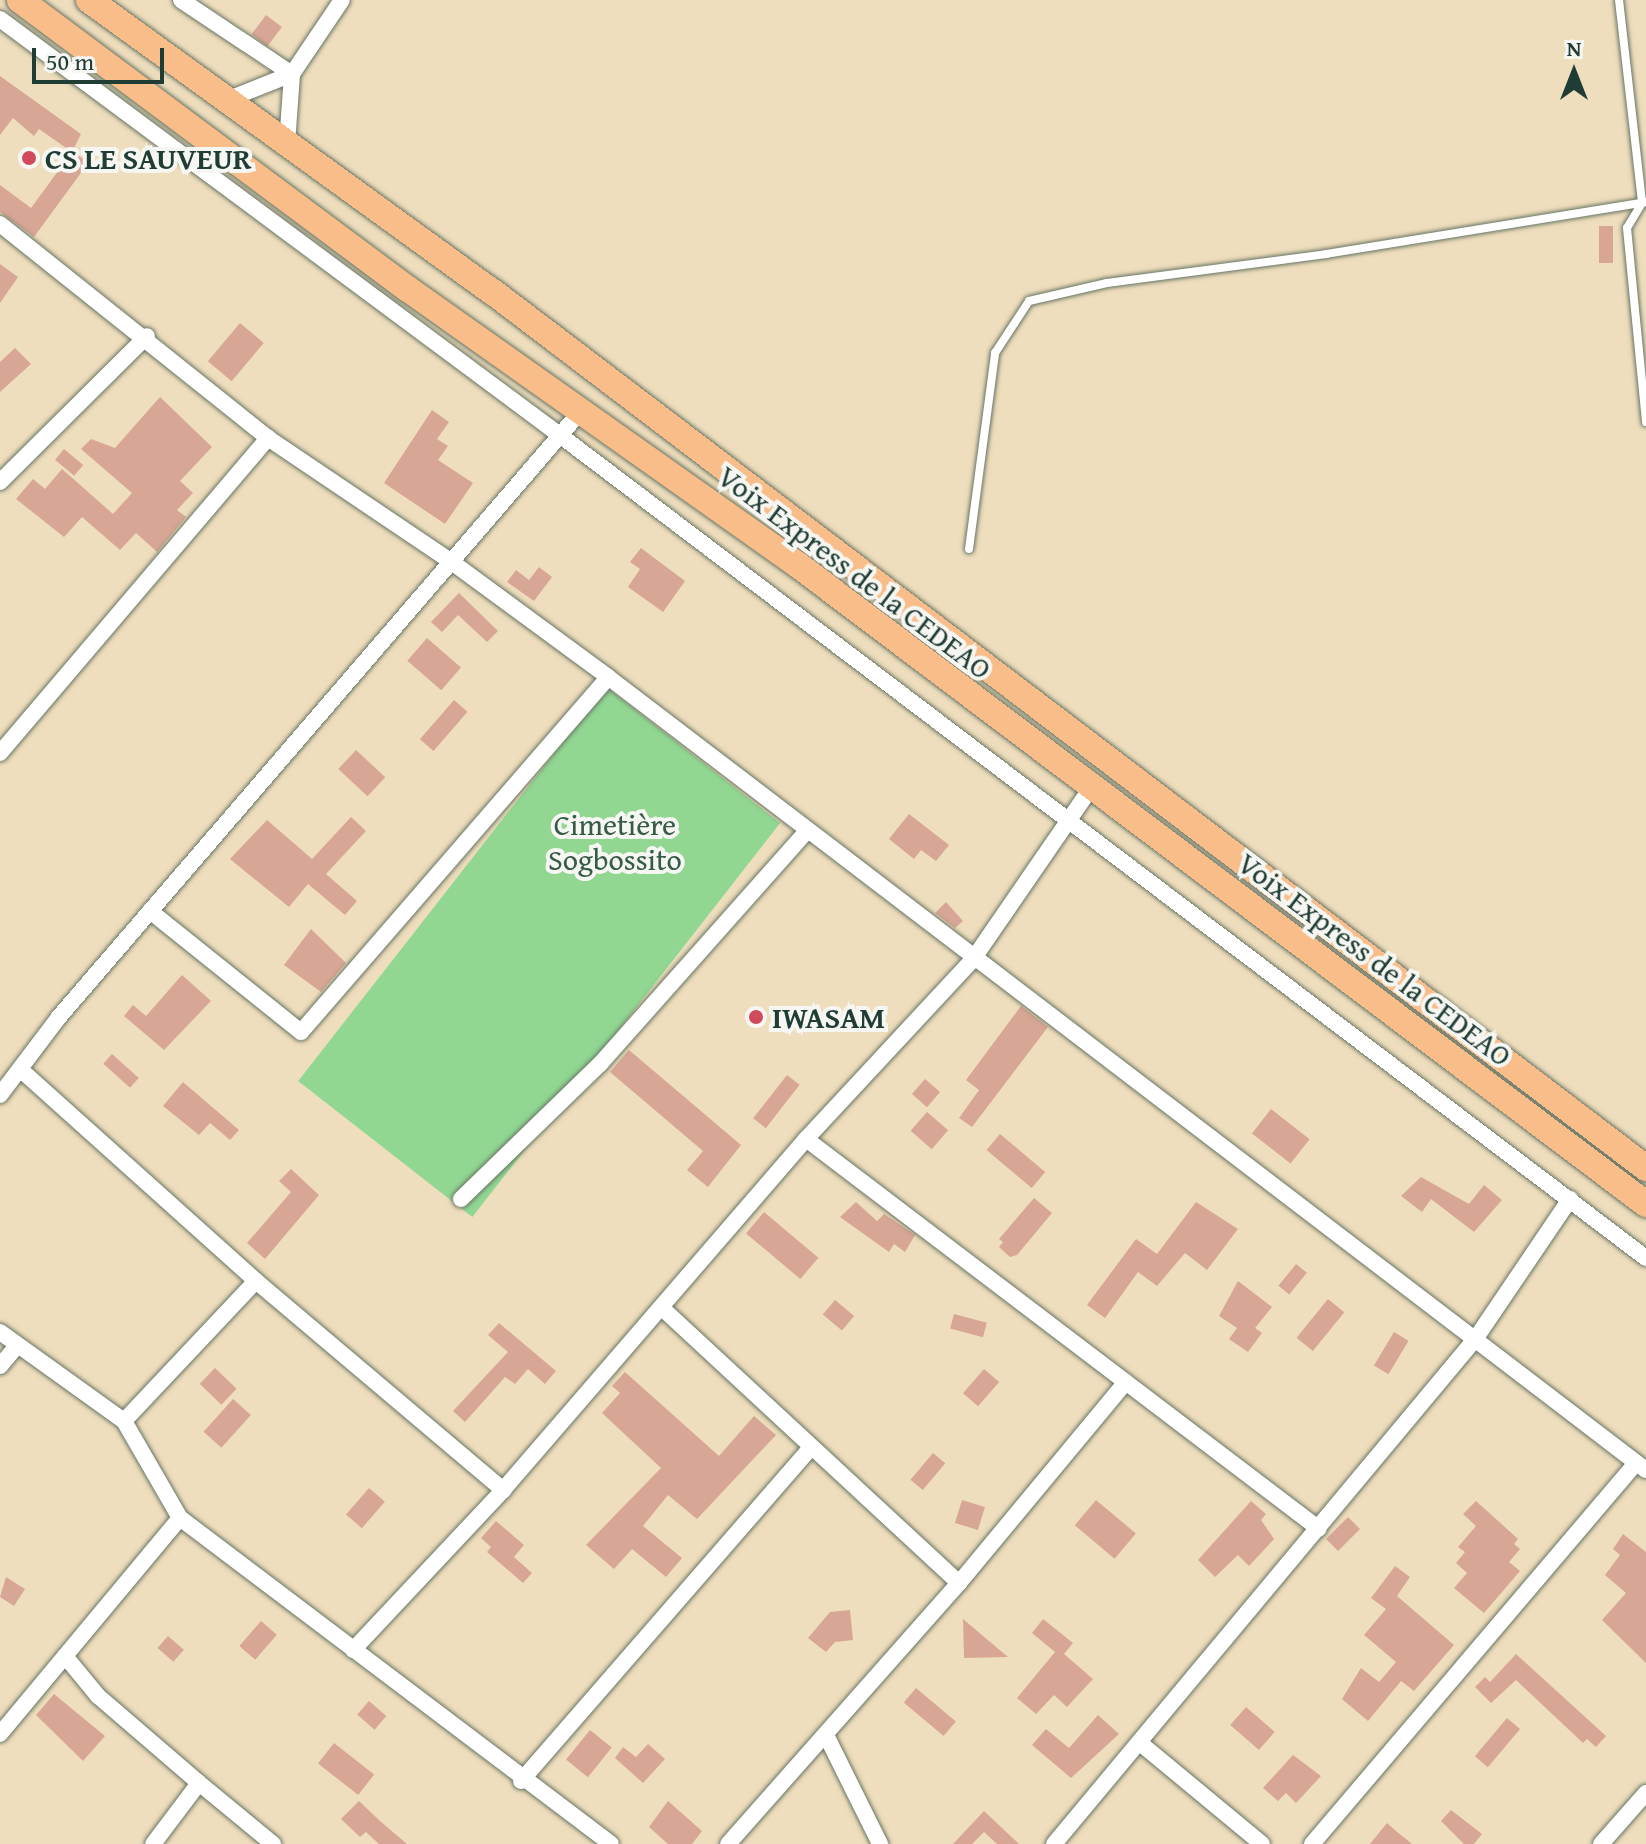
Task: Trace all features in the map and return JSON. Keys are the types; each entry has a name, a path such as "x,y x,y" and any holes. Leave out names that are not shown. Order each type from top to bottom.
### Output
{"main road":[{"name":"Voix Express de la CEDEAO","path":"20,0 246,165 408,289 798,565 1090,789 1646,1204"},
{"path":"89,0 224,101 493,292 1646,1168"},
{"path":"246,165 279,139"},
{"path":"954,686 976,660"}],"street":[{"path":"181,0 292,74"},
{"path":"279,139 292,74 342,0"},
{"path":"0,19 561,436 1646,1258"},
{"path":"224,101 292,74"},
{"path":"0,224 147,336 268,438 449,560 608,677 1641,1466 1312,1844"},
{"path":"0,482 147,336"},
{"path":"0,1095 59,1017 449,560 581,411"},
{"path":"0,753 268,438"},
{"path":"150,911 301,1032 608,677"},
{"path":"353,1650 503,1490 806,1139 974,958 1090,789"},
{"path":"461,1199 600,1064 807,831"},
{"path":"21,1070 256,1281 503,1490"},
{"path":"806,1139 1319,1529"},
{"path":"1054,1844 1476,1338 1570,1199"},
{"path":"124,1421 256,1281"},
{"path":"662,1308 959,1583"},
{"path":"0,1332 16,1347 124,1421 180,1518 521,1781 611,1844"},
{"path":"0,1366 16,1347"},
{"path":"728,1844 959,1583 1126,1382"},
{"path":"521,1781 811,1447"},
{"path":"0,1734 180,1518"},
{"path":"65,1656 98,1696 273,1844"},
{"path":"826,1735 880,1844"},
{"path":"1140,1743 1262,1844"},
{"path":"153,1844 199,1783"},
{"path":"1601,1844 1646,1793"}],"lane":[{"path":"1619,0 1644,203 1627,228 1646,422"},
{"path":"969,549 995,353 1029,301 1107,283 1326,254 1644,203"}],"green space":[{"name":"Cimetière Sogbossito","path":"606,687 780,823 472,1217 298,1081"}],"building":[{"path":"266,15 282,27 268,46 252,34"},
{"path":"0,76 81,134 72,152 39,129 34,136 13,118 0,135"},
{"path":"72,152 89,162 34,237 0,212 0,185 31,208"},
{"path":"1599,226 1613,226 1613,263 1599,263"},
{"path":"0,264 18,277 0,303"},
{"path":"240,323 264,343 232,381 208,361"},
{"path":"15,348 31,364 0,392 0,362"},
{"path":"160,397 212,447 180,481 193,493 177,510 186,517 157,552 136,533 120,550 82,517 64,537 16,499 33,479 45,489 62,469 113,514 132,493 81,449 91,439 115,448"},
{"path":"432,410 449,422 437,439 448,446 438,460 473,483 445,524 384,483"},
{"path":"64,449 83,465 74,476 55,460"},
{"path":"641,548 685,581 663,612 628,587 640,569 630,562"},
{"path":"539,567 552,577 534,601 507,582 516,570 529,580"},
{"path":"459,593 498,631 487,642 458,615 442,632 431,622"},
{"path":"427,638 461,668 441,690 407,661"},
{"path":"454,700 468,712 433,751 420,739"},
{"path":"356,750 385,777 368,796 338,769"},
{"path":"909,814 949,845 936,861 921,850 914,859 889,839"},
{"path":"351,817 366,831 326,874 357,901 345,915 308,884 289,907 230,859 267,820 312,859"},
{"path":"946,902 963,921 955,928 935,913"},
{"path":"311,929 346,963 321,992 284,965"},
{"path":"182,975 211,1001 164,1050 124,1016 133,1005 146,1016"},
{"path":"1021,1006 1048,1027 972,1127 959,1118 979,1090 966,1080"},
{"path":"629,1050 741,1145 708,1187 687,1170 703,1151 610,1072"},
{"path":"112,1054 139,1078 130,1088 103,1064"},
{"path":"787,1075 800,1085 766,1128 753,1118"},
{"path":"925,1079 940,1092 927,1107 912,1094"},
{"path":"183,1082 239,1130 230,1140 210,1123 199,1135 163,1106"},
{"path":"1271,1109 1310,1139 1291,1164 1252,1133"},
{"path":"927,1112 948,1130 932,1149 911,1131"},
{"path":"1000,1134 1045,1172 1032,1188 987,1150"},
{"path":"291,1169 319,1195 265,1259 247,1243 291,1192 279,1181"},
{"path":"1421,1177 1469,1204 1484,1185 1502,1200 1474,1232 1431,1199 1422,1212 1401,1196"},
{"path":"1034,1198 1052,1213 1017,1255 1010,1257 999,1247 1003,1242 999,1239"},
{"path":"856,1202 877,1221 884,1214 915,1235 905,1252 894,1244 889,1252 840,1217"},
{"path":"1196,1202 1238,1229 1207,1270 1185,1253 1157,1286 1138,1272 1105,1318 1087,1305 1136,1239 1157,1254"},
{"path":"764,1212 818,1258 800,1279 746,1233"},
{"path":"1296,1264 1307,1273 1289,1295 1278,1286"},
{"path":"1238,1281 1272,1307 1255,1328 1262,1333 1248,1352 1229,1339 1237,1328 1219,1316"},
{"path":"1328,1299 1344,1312 1313,1351 1297,1338"},
{"path":"835,1300 854,1316 842,1331 823,1315"},
{"path":"954,1314 987,1323 983,1337 950,1328"},
{"path":"499,1323 556,1371 545,1384 528,1369 515,1384 505,1377 465,1422 453,1411 508,1352 488,1335"},
{"path":"1394,1332 1409,1341 1388,1374 1374,1365"},
{"path":"215,1368 237,1389 221,1405 200,1384"},
{"path":"984,1369 999,1382 978,1406 963,1393"},
{"path":"625,1372 719,1456 754,1416 776,1435 697,1519 668,1495 643,1526 682,1558 666,1577 632,1549 614,1569 586,1545 661,1468 602,1413 620,1393 612,1386"},
{"path":"233,1399 251,1415 221,1448 204,1432"},
{"path":"933,1453 945,1463 923,1490 911,1480"},
{"path":"369,1488 385,1502 362,1528 346,1514"},
{"path":"962,1500 985,1507 978,1530 955,1523"},
{"path":"1096,1500 1136,1533 1115,1559 1075,1525"},
{"path":"1251,1501 1266,1514 1261,1520 1274,1539 1249,1566 1238,1555 1215,1577 1198,1560"},
{"path":"1476,1501 1518,1539 1514,1544 1520,1549 1509,1562 1520,1571 1484,1613 1454,1588 1467,1573 1456,1563 1465,1552 1458,1547 1476,1526 1463,1514"},
{"path":"1348,1517 1360,1529 1338,1551 1326,1539"},
{"path":"496,1521 524,1545 514,1557 532,1573 523,1583 487,1552 491,1547 481,1538"},
{"path":"1623,1534 1646,1552 1646,1663 1602,1620 1626,1593 1605,1575 1620,1555 1613,1549"},
{"path":"1395,1566 1410,1577 1397,1596 1454,1645 1414,1691 1401,1681 1368,1721 1342,1699 1361,1668 1379,1682 1396,1662 1364,1635 1386,1609 1371,1598"},
{"path":"6,1577 25,1589 14,1606 0,1597"},
{"path":"850,1610 853,1640 835,1642 826,1652 808,1638 830,1612"},
{"path":"963,1619 1008,1657 964,1658"},
{"path":"1043,1619 1073,1643 1064,1654 1093,1679 1067,1707 1054,1695 1036,1714 1017,1698 1055,1652 1032,1633"},
{"path":"261,1621 277,1635 255,1660 239,1646"},
{"path":"168,1636 184,1650 173,1662 158,1648"},
{"path":"1516,1654 1606,1736 1596,1747 1587,1739 1583,1743 1516,1680 1491,1703 1475,1687 1485,1677 1490,1682"},
{"path":"916,1688 956,1721 944,1736 904,1703"},
{"path":"54,1694 105,1736 83,1761 36,1715"},
{"path":"369,1701 386,1716 375,1730 357,1715"},
{"path":"1246,1707 1275,1732 1259,1750 1230,1725"},
{"path":"1098,1715 1119,1734 1071,1778 1032,1745 1046,1729 1069,1748"},
{"path":"1507,1718 1520,1729 1488,1767 1475,1756"},
{"path":"590,1730 612,1748 588,1777 566,1760"},
{"path":"334,1743 374,1774 358,1795 318,1763"},
{"path":"648,1744 665,1759 643,1783 615,1758 623,1747 636,1757"},
{"path":"1293,1755 1321,1776 1296,1803 1286,1793 1278,1801 1263,1788"},
{"path":"359,1801 407,1844 379,1844 366,1832 360,1837 341,1819"},
{"path":"668,1801 702,1831 692,1844 668,1844 649,1827"},
{"path":"1451,1810 1482,1834 1474,1844 1464,1844 1441,1821"},
{"path":"984,1811 1019,1844 997,1844 984,1832 972,1844 953,1844"},
{"path":"1387,1823 1396,1831 1412,1844 1370,1844"}],"place":[{"name":"CS LE SAUVEUR","path":"29,158"},
{"name":"IWASAM","path":"756,1017"}]}
